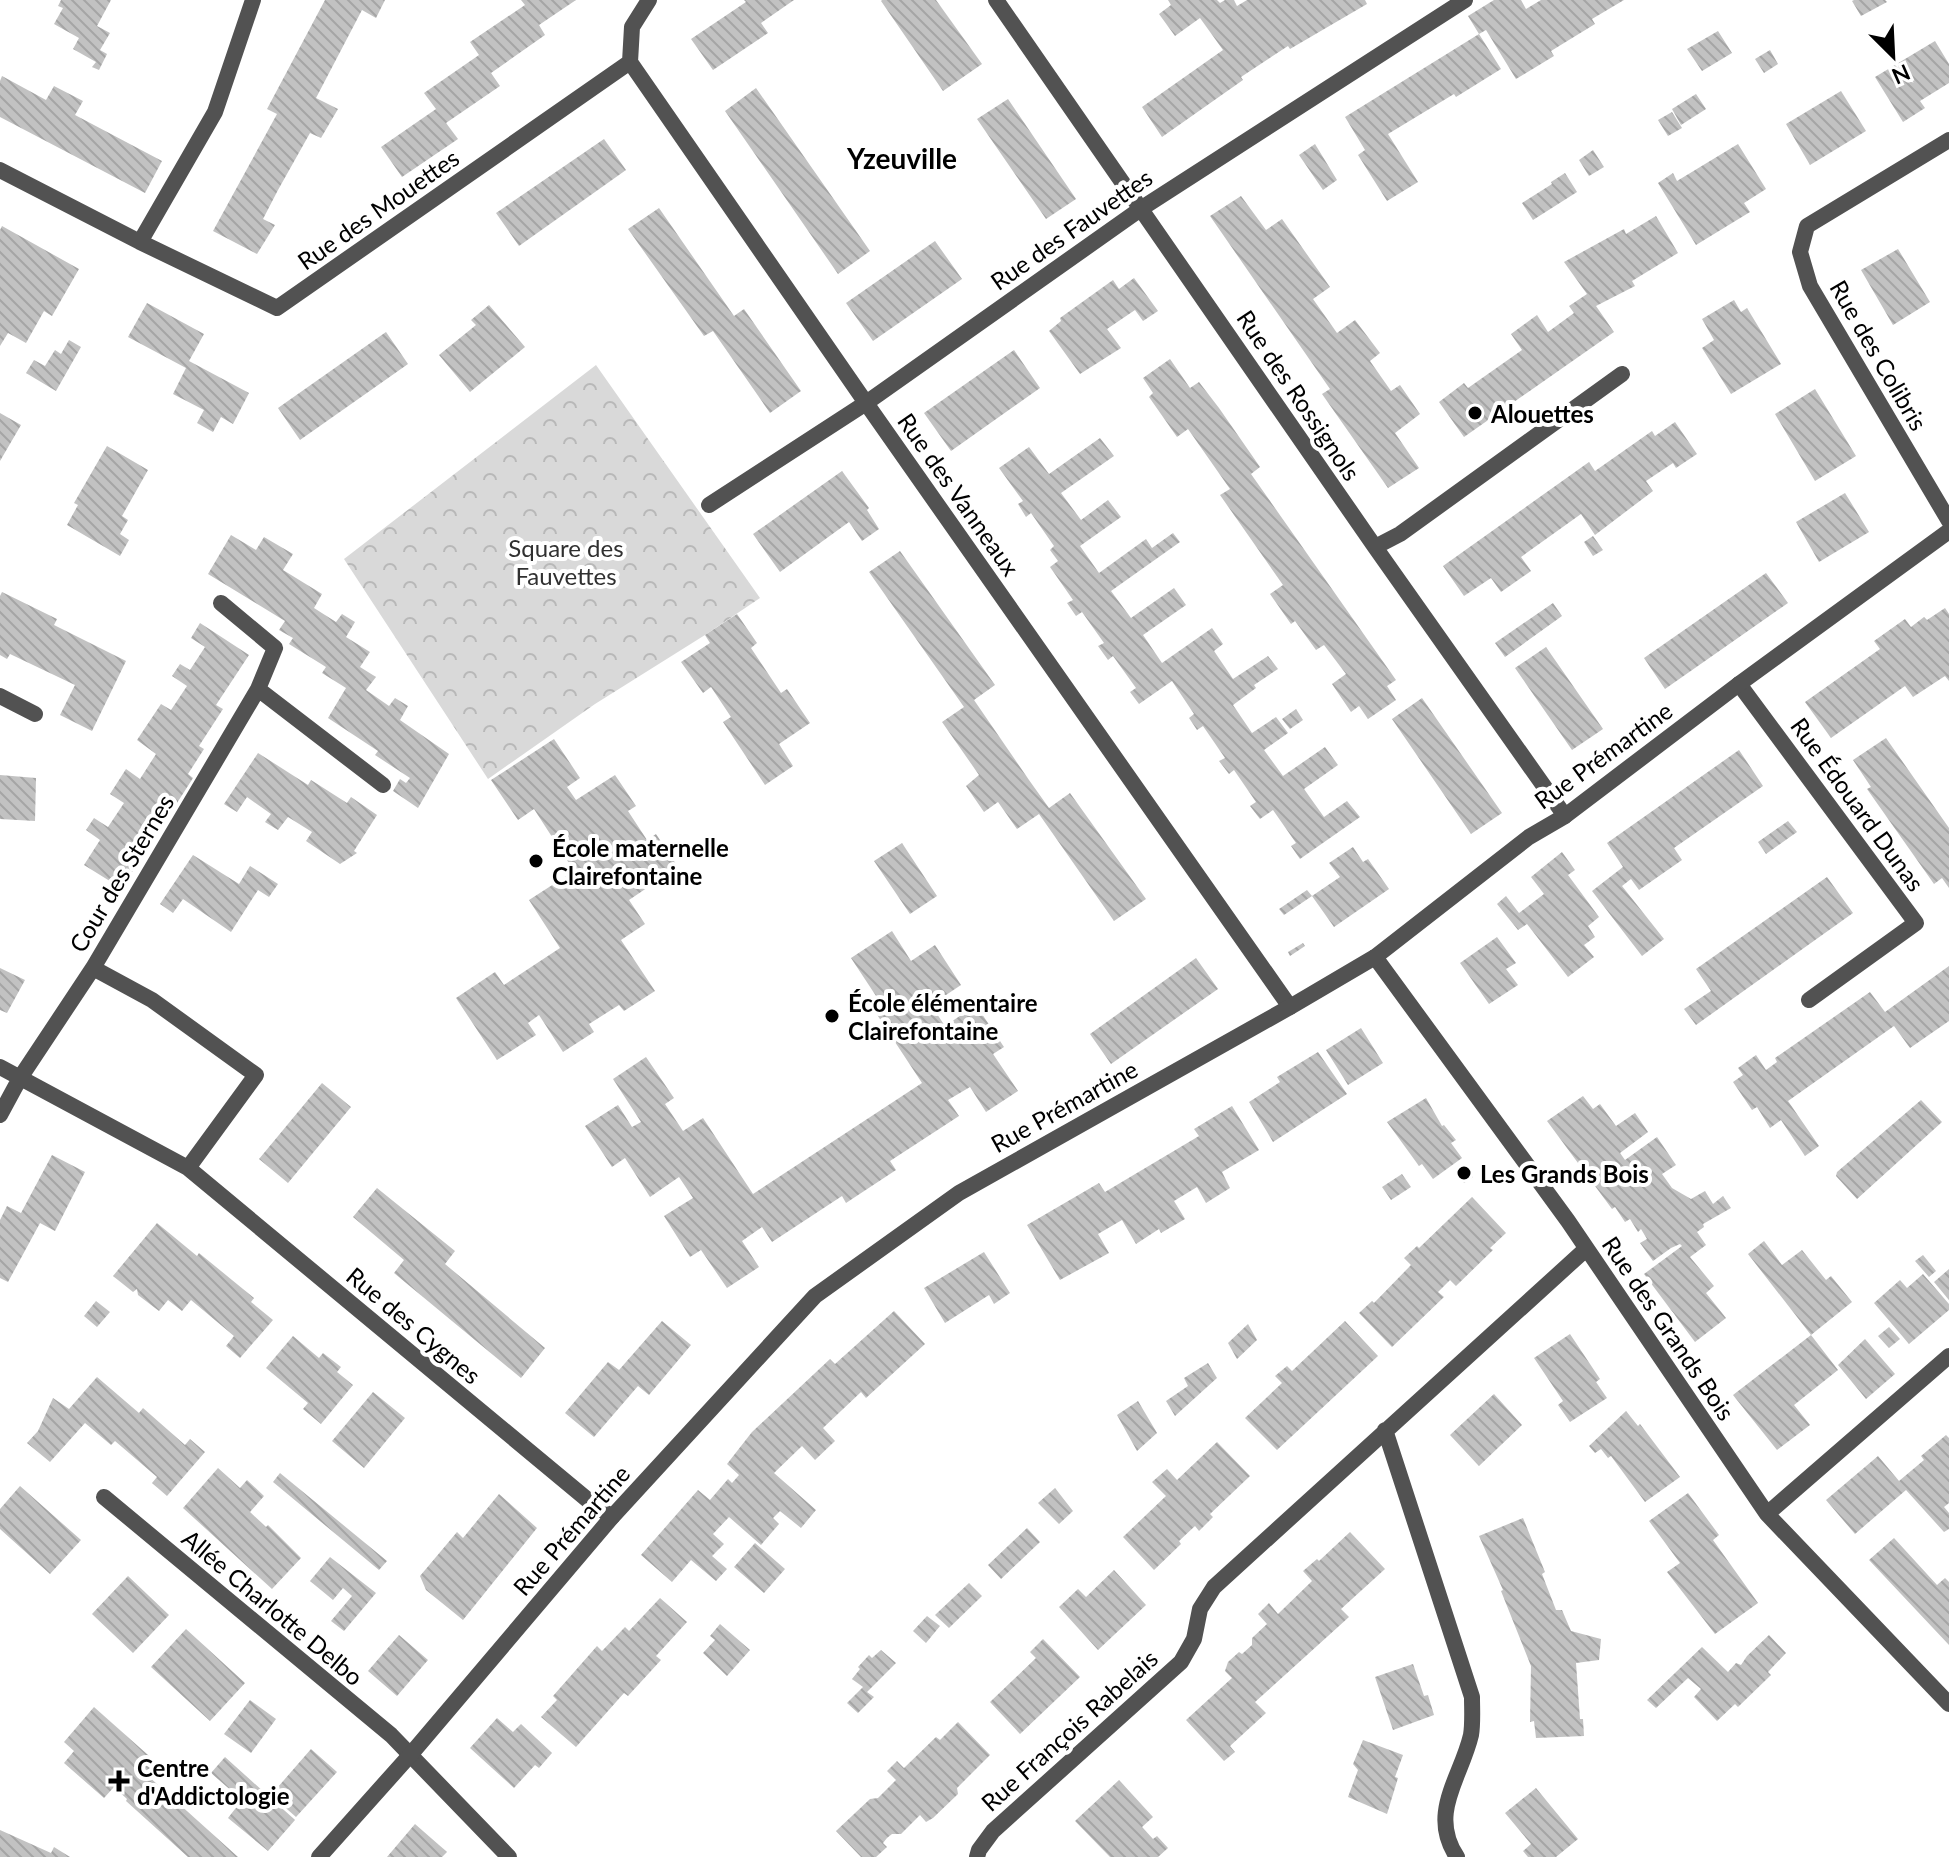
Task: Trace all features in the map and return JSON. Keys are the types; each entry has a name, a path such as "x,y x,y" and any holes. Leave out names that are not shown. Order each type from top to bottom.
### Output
{"street":[{"path":"140,242 215,112 253,0"},
{"path":"630,62 632,27 649,0"},
{"name":"Rue des Rossignols","path":"996,0 1565,816"},
{"name":"Rue des Fauvettes","path":"709,505 866,403 1142,208 1465,0"},
{"name":"Rue des Mouettes","path":"0,170 277,308 630,62"},
{"name":"Rue des Vanneaux","path":"630,62 1290,1007"},
{"name":"Rue des Colibris","path":"1949,140 1807,226 1800,252 1810,286 1949,521"},
{"path":"1375,547 1400,534 1622,374"},
{"name":"Rue Prémartine","path":"319,1857 411,1754 612,1517 815,1296 959,1193 1375,957 1529,837 1565,816 1949,531"},
{"name":"Cour des Sternes","path":"0,1115 20,1078 93,968 258,689 275,648 221,603"},
{"name":"Rue Édouard Dunas","path":"1739,684 1916,923 1809,1000"},
{"path":"258,689 383,785"},
{"path":"0,696 35,714"},
{"name":"Rue des Grands Bois","path":"1375,957 1586,1249 1767,1514 1949,1704"},
{"path":"93,968 152,1000 256,1075 188,1168"},
{"name":"Rue des Cygnes","path":"0,1067 188,1168 612,1517"},
{"name":"Rue François Rabelais","path":"977,1857 993,1831 1181,1662 1194,1639 1200,1609 1214,1587 1586,1249"},
{"path":"1767,1514 1949,1356"},
{"path":"1385,1430 1472,1697 1471,1734 1450,1792 1444,1822 1457,1857"},
{"name":"Allée Charlotte Delbo","path":"104,1497 411,1754 509,1857"}],"green space":[{"name":"Square des Fauvettes","path":"596,365 760,598 595,704 488,779 344,559"}],"building":[{"path":"61,0 111,0 97,26 110,33 100,50 107,54 99,70 92,67 96,62 73,49 79,38 54,24 63,8 58,6"},
{"path":"325,0 385,0 376,18 362,10 316,98 338,109 321,138 310,133 278,190 263,219 275,225 257,254 213,231 277,114 267,109"},
{"path":"521,0 576,0 539,25 545,35 491,73 500,86 446,123 458,139 402,177 381,147 436,109 424,93 479,55 470,42 525,5"},
{"path":"744,0 794,0 761,23 768,33 713,70 691,39 746,2"},
{"path":"882,0 936,0 982,64 943,91"},
{"path":"1168,0 1217,0 1220,3 1234,0 1237,6 1247,0 1365,0 1367,4 1290,49 1288,46 1162,137 1142,107 1223,50 1200,18 1175,36 1159,14 1171,5"},
{"path":"1494,0 1521,0 1526,9 1541,0 1624,0 1592,19 1595,24 1551,51 1554,56 1516,79 1486,30 1479,34 1468,16"},
{"path":"1854,0 1885,0 1887,2 1861,16"},
{"path":"1718,31 1732,53 1702,71 1687,49"},
{"path":"1479,34 1501,69 1388,134 1418,182 1387,201 1358,155 1365,150 1345,117"},
{"path":"1935,41 1949,64 1949,83 1920,101 1925,108 1903,122 1875,77"},
{"path":"1770,50 1778,64 1764,73 1755,59"},
{"path":"2,76 46,100 54,86 83,101 75,115 162,161 145,193 0,117"},
{"path":"756,88 870,251 838,274 725,111"},
{"path":"1841,91 1866,131 1810,165 1786,124"},
{"path":"1696,94 1706,109 1681,125 1672,109"},
{"path":"1008,99 1076,199 1046,219 977,119"},
{"path":"1672,112 1682,128 1668,136 1658,120"},
{"path":"604,139 626,170 519,246 496,213"},
{"path":"1315,144 1337,180 1323,190 1299,155"},
{"path":"1738,144 1766,189 1744,203 1750,212 1696,245 1658,183 1673,173 1677,181"},
{"path":"1593,150 1604,167 1589,176 1579,160"},
{"path":"1565,173 1577,192 1533,220 1522,203"},
{"path":"1241,196 1266,230 1282,219 1330,287 1313,299 1337,333 1355,320 1380,353 1370,361 1391,391 1400,385 1420,414 1395,433 1419,468 1388,488 1322,394 1330,389 1210,216"},
{"path":"659,208 734,316 744,309 801,391 770,413 713,331 704,336 628,229"},
{"path":"1656,216 1678,253 1632,281 1635,286 1596,306 1614,332 1464,437 1439,402 1464,383 1468,388 1522,350 1511,334 1537,315 1548,332 1574,313 1569,306 1587,294 1564,262 1624,229 1626,234"},
{"path":"2,226 79,269 52,316 44,311 26,343 8,333 0,346 0,230"},
{"path":"935,241 962,279 873,341 846,303"},
{"path":"1898,249 1930,302 1893,325 1861,270"},
{"path":"1134,278 1158,311 1143,321 1135,310 1107,329 1121,348 1080,374 1049,331 1061,321 1060,318 1113,280 1119,289"},
{"path":"1734,300 1741,312 1747,308 1781,364 1731,394 1702,348 1714,340 1702,319"},
{"path":"147,303 204,334 189,361 249,393 233,424 221,417 213,432 197,423 204,410 173,394 186,368 128,337"},
{"path":"489,305 525,347 470,392 439,355 476,325 471,320"},
{"path":"386,332 408,364 300,440 278,408"},
{"path":"69,340 81,347 56,391 26,373 34,360 45,366 55,350 61,354"},
{"path":"1014,350 1040,388 951,451 924,413"},
{"path":"1170,359 1190,388 1199,382 1219,408 1260,467 1251,474 1396,680 1387,686 1396,700 1368,719 1359,706 1351,712 1332,684 1346,674 1324,645 1316,650 1295,621 1291,624 1270,594 1283,585 1220,495 1230,489 1188,429 1177,437 1149,397 1153,393 1143,378"},
{"path":"1815,389 1856,456 1815,481 1775,414"},
{"path":"0,413 21,425 0,461"},
{"path":"1675,422 1697,454 1676,468 1673,463 1646,481 1653,491 1595,535 1581,514 1521,557 1531,571 1501,592 1491,578 1464,596 1443,566 1589,462 1595,471 1652,431 1655,436"},
{"path":"1100,438 1114,456 1061,493 1081,520 1108,500 1121,517 1080,546 1099,573 1146,539 1152,548 1173,533 1180,542 1111,591 1131,618 1174,588 1186,605 1143,635 1162,663 1212,628 1223,644 1214,651 1233,679 1268,656 1278,669 1254,685 1256,688 1233,705 1252,733 1276,717 1288,733 1264,750 1283,776 1325,747 1338,765 1304,789 1324,817 1347,801 1360,817 1300,859 1291,846 1296,843 1273,810 1260,819 1250,806 1256,802 1234,770 1229,774 1219,761 1225,758 1203,726 1197,730 1189,718 1194,714 1172,681 1139,704 1130,692 1136,688 1113,656 1108,660 1098,646 1104,643 1082,612 1076,616 1067,603 1073,600 1050,567 1058,561 1050,550 1054,546 1031,513 1026,517 1018,504 1023,501 999,468 1029,447 1049,474"},
{"path":"107,446 148,470 122,516 128,520 120,534 129,540 120,556 67,525 78,505 74,503"},
{"path":"842,471 869,508 867,510 879,529 862,541 849,522 780,572 753,534"},
{"path":"1845,493 1869,532 1819,562 1796,522"},
{"path":"231,535 256,550 264,537 293,554 283,570 322,594 314,608 336,622 342,614 355,622 346,637 370,652 360,667 376,677 366,690 389,706 395,698 408,706 400,720 449,754 418,808 393,791 400,779 406,783 410,778 375,755 378,751 328,718 346,688 322,673 326,667 289,644 293,638 279,630 285,621 208,574"},
{"path":"1593,536 1603,550 1593,556 1584,542"},
{"path":"900,551 995,685 974,700 1029,780 1049,808 1070,793 1146,899 1114,921 1039,814 1017,829 998,802 984,812 966,786 979,775 942,722 964,707 869,572"},
{"path":"1766,573 1788,603 1665,689 1644,658"},
{"path":"2,592 57,619 54,625 126,661 92,731 60,715 75,685 10,654 7,659 0,655"},
{"path":"1553,603 1562,616 1505,657 1495,643"},
{"path":"1945,608 1949,614 1949,681 1945,676 1913,697 1905,686 1831,738 1805,702 1880,649 1874,641 1905,619 1911,627"},
{"path":"737,614 757,643 751,648 781,693 787,689 810,723 779,744 793,766 765,785 723,722 731,717 711,687 703,693 681,662 710,643 705,635"},
{"path":"200,623 249,655 216,705 223,709 199,746 204,749 188,774 193,778 177,803 172,800 155,824 162,828 146,852 140,848 131,862 137,865 121,888 84,865 100,840 86,830 94,818 108,827 124,803 110,794 126,769 140,779 156,754 137,740 161,704 171,710 187,686 172,676 180,664 190,670 205,647 191,638"},
{"path":"1546,647 1603,729 1572,750 1515,668"},
{"path":"1422,698 1502,813 1471,834 1392,719"},
{"path":"1296,709 1303,720 1290,729 1282,719"},
{"path":"1886,738 1949,828 1949,888 1942,878 1934,884 1867,789 1871,787 1853,760"},
{"path":"554,739 580,778 567,787 576,800 615,775 636,806 628,811 647,840 656,834 678,867 629,900 645,924 621,940 655,991 624,1011 619,1005 589,1024 594,1032 563,1052 539,1015 528,1023 536,1035 497,1060 456,998 495,972 504,985 560,948 529,900 574,871 534,809 518,820 491,780"},
{"path":"1739,750 1763,786 1674,848 1682,860 1639,890 1631,879 1622,886 1664,939 1642,956 1592,891 1623,867 1607,843"},
{"path":"258,753 308,785 311,780 347,803 351,797 377,815 354,851 357,853 340,864 306,841 312,832 288,817 278,830 265,822 271,814 247,797 237,812 224,804"},
{"path":"0,775 36,778 35,821 0,819"},
{"path":"1788,821 1797,832 1766,854 1758,842"},
{"path":"902,843 937,896 910,914 874,861"},
{"path":"1353,847 1363,862 1368,859 1389,889 1334,927 1312,896 1340,877 1329,863"},
{"path":"1562,852 1575,870 1568,875 1599,917 1588,926 1595,937 1584,945 1594,957 1568,977 1527,924 1518,930 1497,904 1506,896 1519,913 1544,894 1531,877"},
{"path":"193,855 239,884 250,866 278,884 269,897 258,890 231,932 183,899 173,913 160,904"},
{"path":"1827,877 1853,913 1696,1025 1684,1009 1711,991 1696,969"},
{"path":"1307,890 1312,896 1284,915 1279,909"},
{"path":"892,931 911,961 935,945 961,985 931,1005 945,1026 976,1005 1004,1047 993,1054 1018,1091 986,1112 970,1087 948,1100 959,1116 890,1161 896,1170 846,1203 842,1196 772,1242 762,1227 742,1241 759,1267 727,1288 701,1250 690,1257 664,1216 693,1198 679,1177 650,1197 625,1158 612,1167 585,1126 618,1105 632,1127 641,1122 613,1079 646,1057 674,1098 665,1104 683,1131 703,1118 753,1194 922,1083 870,1004 878,999 851,958"},
{"path":"1497,937 1516,963 1506,969 1518,985 1489,1004 1460,963"},
{"path":"1303,943 1305,946 1290,956 1288,952"},
{"path":"1196,958 1218,989 1111,1064 1090,1034"},
{"path":"1949,966 1949,1021 1910,1048 1894,1026 1788,1101 1819,1146 1805,1156 1781,1120 1770,1128 1757,1107 1752,1110 1733,1082 1743,1075 1738,1068 1756,1055 1766,1070 1777,1062 1775,1058 1870,992 1885,1012"},
{"path":"0,968 25,980 7,1013 0,1010"},
{"path":"1361,1028 1383,1063 1348,1085 1326,1050"},
{"path":"1318,1052 1347,1094 1273,1142 1249,1102 1280,1082 1277,1077"},
{"path":"322,1083 351,1107 288,1183 259,1159"},
{"path":"1583,1096 1593,1109 1600,1104 1616,1126 1635,1113 1648,1132 1620,1153 1625,1160 1657,1137 1676,1165 1662,1174 1672,1188 1691,1199 1705,1191 1713,1204 1723,1196 1731,1208 1703,1224 1704,1227 1697,1232 1706,1245 1690,1257 1714,1286 1706,1293 1726,1318 1695,1342 1644,1274 1682,1246 1671,1248 1653,1261 1640,1243 1647,1239 1641,1229 1638,1232 1630,1219 1625,1222 1615,1207 1612,1209 1547,1121"},
{"path":"1426,1098 1442,1126 1456,1140 1451,1143 1462,1158 1433,1179 1422,1164 1419,1166 1387,1122"},
{"path":"1921,1100 1942,1122 1857,1199 1836,1176 1837,1172"},
{"path":"1232,1106 1259,1150 1222,1172 1230,1188 1206,1203 1197,1187 1174,1201 1185,1219 1161,1233 1159,1229 1136,1244 1122,1220 1098,1234 1109,1253 1060,1280 1027,1225 1099,1183 1105,1192 1199,1136 1194,1129"},
{"path":"52,1155 85,1172 55,1231 40,1223 8,1282 0,1278 0,1220 7,1206 21,1213"},
{"name":"Les Grands Bois","path":"1464,1164 1473,1177 1464,1183 1456,1170"},
{"path":"1402,1174 1411,1187 1391,1200 1382,1187"},
{"path":"377,1188 455,1251 445,1264 545,1348 521,1378 394,1273 404,1260 353,1217"},
{"path":"1472,1197 1506,1233 1456,1286 1450,1280 1438,1292 1444,1297 1392,1347 1359,1313 1372,1301 1374,1303 1411,1265 1404,1258 1417,1246 1419,1248"},
{"path":"157,1223 254,1298 251,1302 273,1320 240,1358 226,1346 234,1336 191,1300 182,1311 168,1300 159,1311 138,1295 137,1289 133,1292 113,1276"},
{"path":"1764,1241 1782,1265 1802,1250 1826,1280 1831,1276 1852,1302 1811,1335 1748,1254"},
{"path":"984,1252 1010,1293 994,1304 989,1295 945,1323 924,1288"},
{"path":"1923,1255 1936,1271 1929,1277 1915,1261"},
{"path":"1949,1269 1949,1300 1934,1282"},
{"path":"1923,1274 1949,1304 1949,1310 1909,1344 1874,1303 1900,1280 1907,1288"},
{"path":"96,1301 110,1312 97,1327 84,1316"},
{"path":"894,1311 925,1344 866,1398 861,1392 823,1428 835,1441 815,1460 802,1446 774,1473 816,1510 801,1528 780,1511 773,1518 779,1524 761,1545 729,1517 713,1534 724,1544 712,1556 727,1569 716,1581 691,1560 672,1582 641,1555 698,1490 710,1500 728,1479 732,1483 739,1475 727,1464 752,1432 830,1359 835,1364"},
{"path":"662,1321 691,1345 649,1395 638,1386 594,1437 565,1413 608,1362 619,1370"},
{"path":"1345,1321 1378,1356 1277,1450 1245,1418 1282,1383 1275,1376 1287,1366 1292,1371"},
{"path":"1248,1324 1257,1340 1237,1359 1228,1343"},
{"path":"1889,1327 1900,1339 1889,1348 1878,1336"},
{"path":"1570,1334 1600,1379 1596,1382 1607,1398 1570,1422 1558,1405 1563,1401 1534,1358"},
{"path":"1811,1335 1838,1370 1794,1405 1810,1425 1777,1450 1733,1395"},
{"path":"293,1336 319,1358 323,1353 341,1367 337,1372 353,1385 321,1424 303,1409 308,1403 266,1368"},
{"path":"1865,1339 1895,1374 1866,1399 1838,1365"},
{"path":"1208,1363 1217,1378 1175,1416 1166,1401 1188,1386 1184,1378"},
{"path":"97,1377 139,1413 143,1408 185,1445 190,1439 205,1452 167,1496 152,1483 157,1477 115,1441 111,1445 85,1423 50,1462 27,1443 38,1431 53,1398 69,1409"},
{"path":"373,1392 405,1418 364,1468 332,1441"},
{"path":"1494,1394 1522,1425 1479,1466 1450,1435"},
{"path":"1138,1401 1157,1433 1137,1451 1117,1415"},
{"path":"1626,1411 1638,1426 1640,1424 1680,1477 1645,1502 1611,1456 1608,1458 1601,1449 1595,1453 1589,1446"},
{"path":"1946,1435 1949,1438 1949,1503 1944,1507 1949,1513 1949,1529 1944,1532 1906,1490 1855,1534 1826,1500 1878,1456 1899,1481 1924,1460 1921,1456"},
{"path":"1217,1442 1250,1476 1210,1514 1213,1517 1199,1531 1195,1526 1154,1570 1123,1537 1166,1496 1152,1482 1167,1469 1177,1480"},
{"path":"218,1468 240,1488 247,1480 264,1496 250,1512 266,1527 268,1525 301,1558 272,1589 183,1508"},
{"path":"280,1473 387,1561 379,1570 273,1482"},
{"path":"20,1486 81,1540 50,1574 0,1529 0,1509"},
{"path":"1055,1488 1073,1511 1059,1524 1038,1503"},
{"path":"1688,1493 1719,1535 1713,1540 1758,1603 1715,1634 1667,1572 1680,1563 1649,1521"},
{"path":"499,1494 537,1528 463,1620 426,1590 420,1576 457,1532 463,1538"},
{"path":"1523,1518 1545,1572 1542,1574 1556,1610 1562,1610 1571,1631 1601,1639 1599,1660 1576,1663 1584,1736 1536,1738 1534,1721 1530,1722 1531,1666 1479,1536"},
{"path":"1027,1528 1040,1542 1001,1579 988,1565"},
{"path":"1350,1532 1385,1569 1341,1609 1349,1617 1255,1702 1266,1713 1230,1746 1235,1752 1224,1761 1186,1720 1232,1678 1225,1671 1228,1662 1252,1645 1252,1638 1267,1624 1258,1614 1269,1603 1278,1614 1312,1581 1303,1571 1317,1559 1319,1561"},
{"path":"1894,1538 1937,1585 1945,1578 1949,1582 1949,1645 1869,1560"},
{"path":"755,1543 785,1569 764,1593 734,1567"},
{"path":"330,1557 376,1593 344,1631 331,1621 352,1596 343,1588 333,1600 310,1581"},
{"path":"1114,1570 1146,1605 1098,1650 1059,1607 1078,1589 1086,1597"},
{"path":"128,1576 169,1615 133,1653 92,1614"},
{"path":"969,1583 982,1596 949,1628 935,1615"},
{"path":"660,1598 687,1622 656,1656 661,1660 628,1696 624,1693 576,1747 541,1717 557,1700 553,1696 597,1646 602,1651 625,1627 629,1631"},
{"path":"927,1616 940,1626 926,1643 913,1631"},
{"path":"720,1624 750,1650 727,1676 703,1653 715,1640 710,1636"},
{"path":"186,1629 245,1683 210,1721 151,1667"},
{"path":"399,1635 428,1660 397,1696 368,1671"},
{"path":"1769,1635 1786,1653 1768,1672 1771,1675 1738,1707 1735,1704 1717,1721 1694,1697 1701,1689 1688,1678 1656,1708 1647,1700 1702,1647 1728,1672 1736,1663 1741,1665"},
{"path":"1043,1639 1080,1677 1020,1734 990,1702 1036,1658 1030,1652"},
{"path":"881,1650 896,1663 867,1692 874,1697 858,1713 847,1703 863,1687 852,1679 869,1655 872,1658"},
{"path":"1413,1664 1434,1715 1393,1730 1375,1677"},
{"path":"250,1700 276,1719 251,1753 224,1734"},
{"name":"Centre d'Addictologie","path":"94,1707 157,1763 147,1775 238,1857 188,1857 114,1787 104,1798 64,1763 74,1751 64,1742"},
{"path":"497,1718 513,1732 521,1724 552,1753 539,1768 535,1765 514,1788 470,1748"},
{"path":"958,1722 990,1755 957,1788 958,1794 933,1818 926,1822 920,1815 901,1834 892,1834 887,1838 883,1843 887,1847 876,1857 861,1857 836,1831 896,1780 887,1771 897,1761 904,1768 936,1737 940,1740"},
{"path":"1363,1740 1403,1755 1387,1814 1348,1797 1358,1770 1353,1764"},
{"path":"311,1749 337,1772 296,1817 271,1795"},
{"path":"225,1757 295,1820 268,1851 228,1818 242,1800 211,1773"},
{"path":"1119,1780 1153,1817 1142,1827 1153,1839 1157,1836 1168,1848 1158,1857 1110,1857 1075,1821"},
{"path":"1536,1788 1578,1839 1556,1857 1528,1857 1523,1851 1531,1844 1505,1813"},
{"path":"415,1824 447,1852 442,1857 387,1857"},
{"path":"0,1830 51,1853 54,1847 70,1857 0,1857"}],"place":[{"name":"Alouettes","path":"1475,413"},
{"name":"École maternelle Clairefontaine","path":"536,861"},
{"name":"École élémentaire Clairefontaine","path":"832,1016"},
{"name":"Les Grands Bois","path":"1464,1173"},
{"name":"Centre d'Addictologie","path":"119,1781"}],"district":[{"name":"Yzeuville","path":"902,158"}]}
